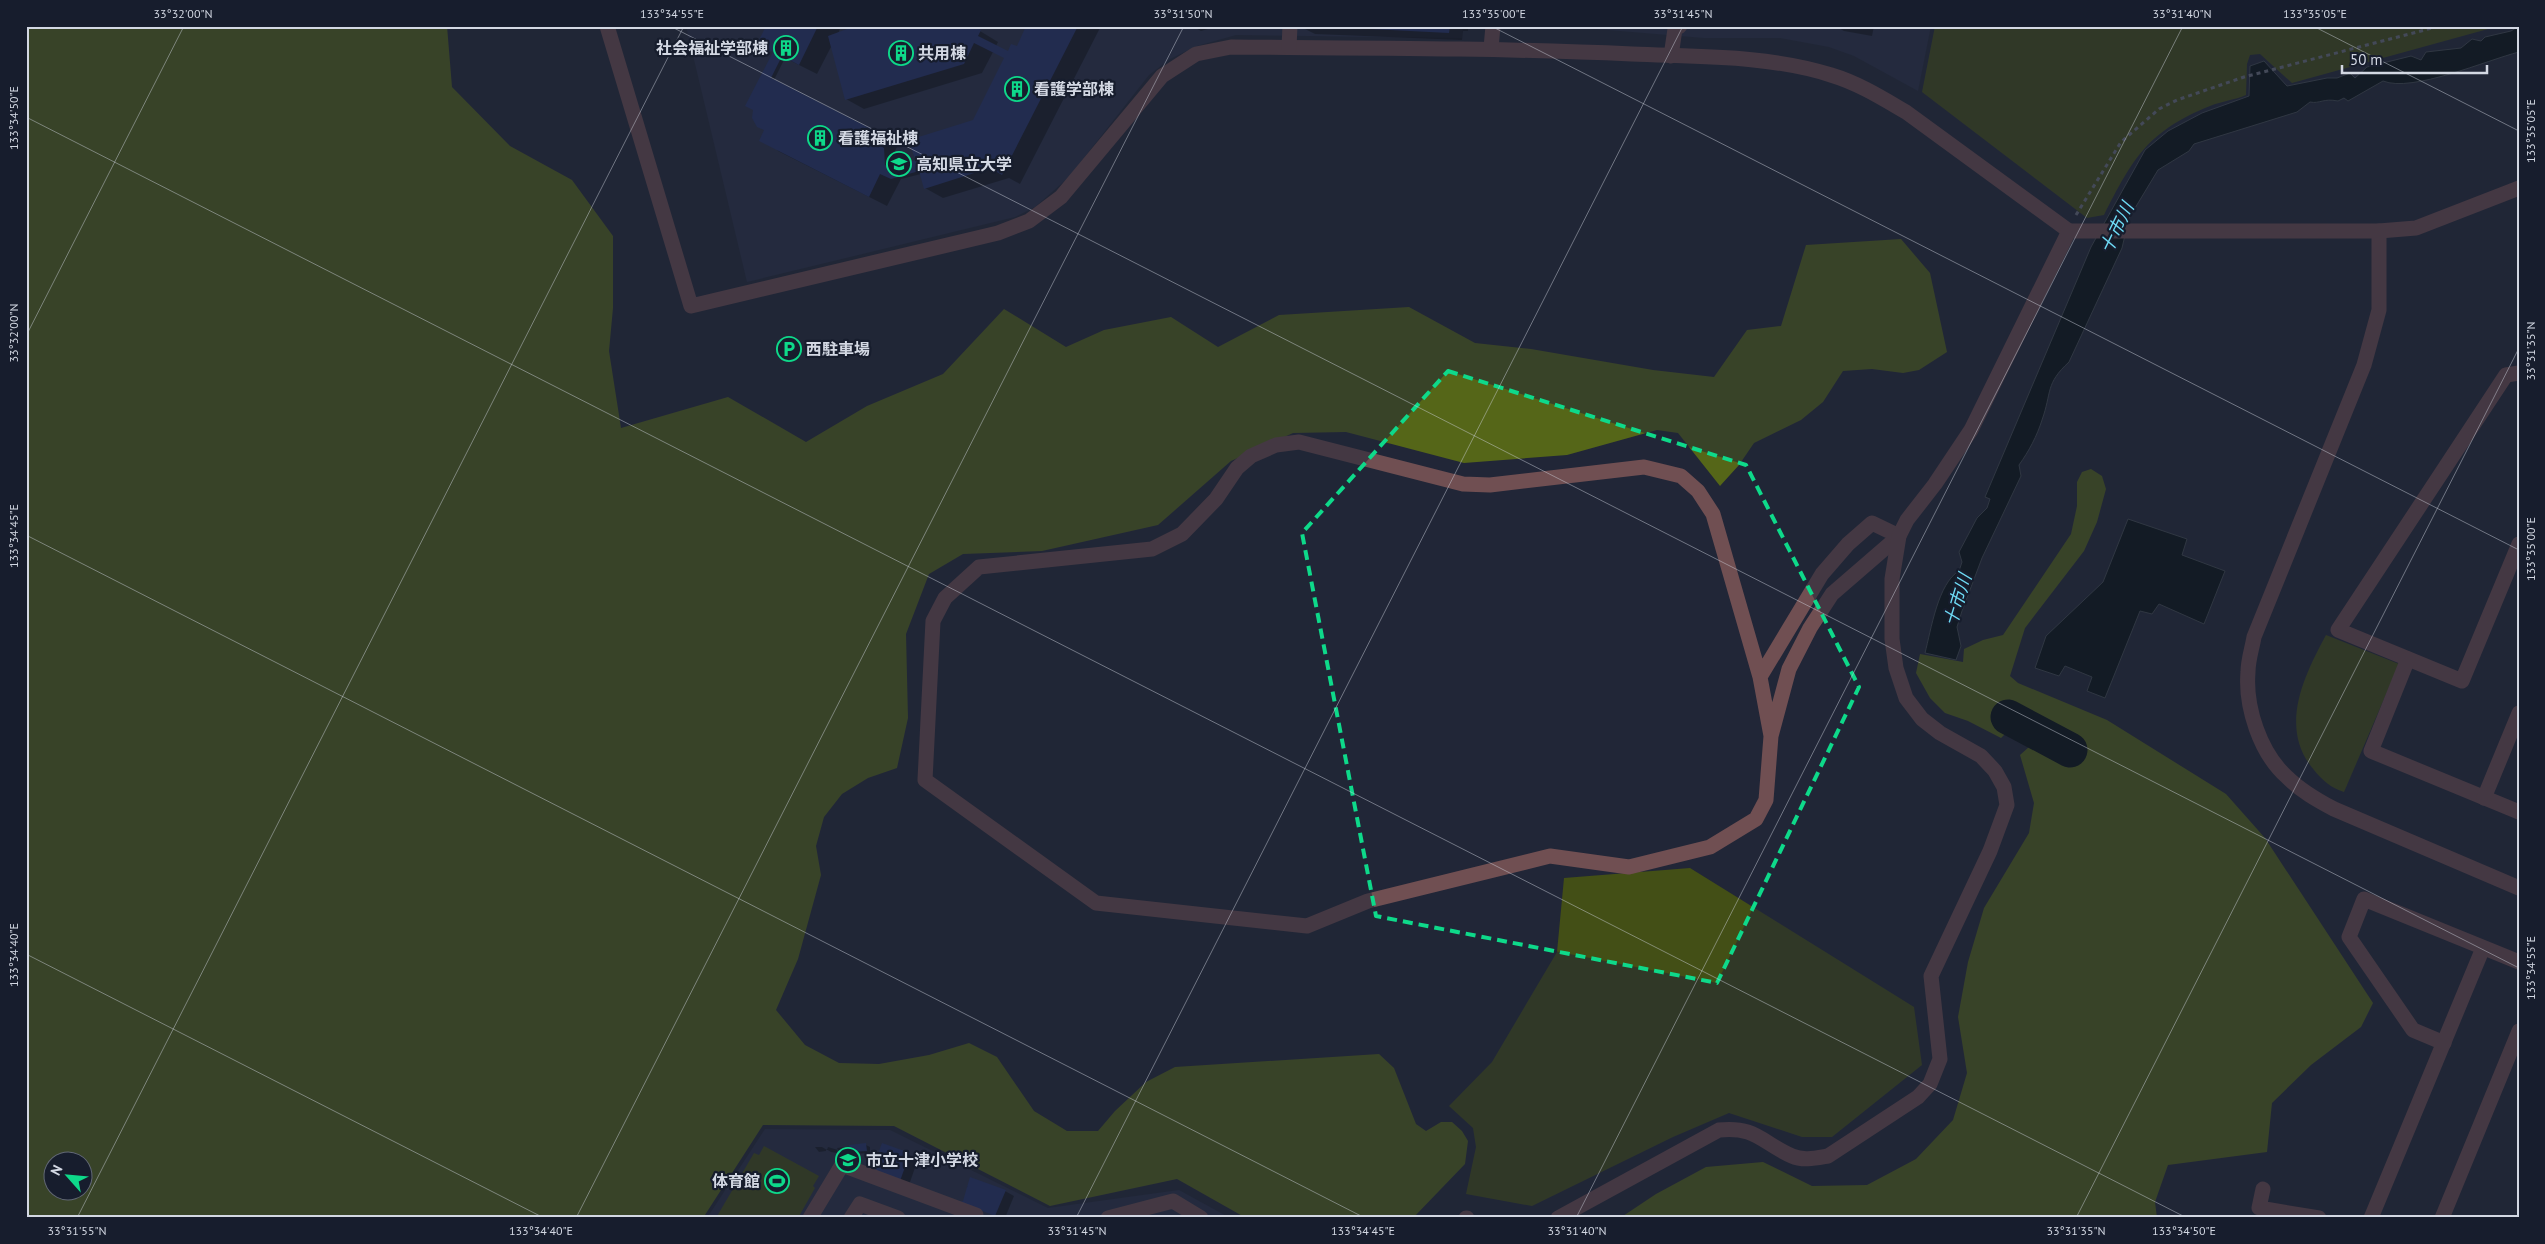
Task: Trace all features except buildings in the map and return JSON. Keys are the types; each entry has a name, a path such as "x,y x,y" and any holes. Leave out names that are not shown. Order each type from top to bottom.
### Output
{"street":[{"path":"607,26 691,306 998,233 1029,221 1061,197 1162,76 1196,54 1231,47 1491,48 1670,56 1796,66 1832,75 1857,86 1918,120 2076,231 2379,231 2416,228 2519,188"},
{"path":"1288,47 1290,26"},
{"path":"1491,48 1493,26"},
{"path":"1670,56 1675,29 1680,26"},
{"path":"1558,1218 1719,1130 1734,1128 1750,1131 1794,1157 1812,1159 1828,1156 1918,1097 1930,1084 1940,1059 1930,976 1990,851 2008,805 2004,787 1995,771 1981,756 1940,733 1922,720 1906,698 1896,668 1892,639 1892,579 1899,536 1907,520 1935,484 1971,430 2076,231"},
{"path":"2379,231 2379,310 2372,338 2364,365 2254,638 2248,672 2249,702 2257,729 2269,754 2285,776 2308,795 2334,809 2519,888"},
{"path":"2515,376 2338,630 2462,681 2519,544"},
{"path":"1771,736 1760,677 1713,514 1698,491 1682,476 1644,467 1490,485 1463,484 1299,442 1276,445 1250,456 1237,468 1216,499 1182,534 1152,549 979,567 945,598 933,621 924,780 1096,903 1306,926 1368,901 1550,856 1629,867 1710,847 1756,819 1766,800 1771,736 1790,669 1810,628 1832,594 1899,536"},
{"path":"1760,677 1822,574 1848,544 1872,522 1899,536"},
{"path":"2408,659 2371,751 2519,812"},
{"path":"2484,798 2519,713"},
{"path":"2444,1044 2412,1030 2350,937 2364,898 2519,962"},
{"path":"2371,1218 2483,948"},
{"path":"2442,1218 2519,1031"},
{"path":"810,1218 842,1165 976,1215 976,1218"},
{"path":"2263,1189 2259,1208 2319,1218"},
{"path":"1108,1218 1174,1201 1201,1218"},
{"path":"851,1218 860,1204 898,1218"}],"path":[{"path":"2076,231 2098,176 2122,142 2138,126 2159,110 2177,100 2244,77 2281,69 2440,26"}],"highlighted area":[{"path":"1448,371 1746,465 1859,687 1717,983 1376,916 1302,533"}],"shaded area":[{"name":"高知県立大学","path":"686,26 1463,26 1462,38 1236,35 1197,46 1170,59 1149,75 1069,177 1035,207 1015,217 747,282"},
{"path":"1560,26 1931,26 1918,91 1854,56 1829,47 1780,38 1704,38"},
{"name":"市立十津小学校","path":"765,1129 890,1130 1048,1208 1179,1190 1230,1218 707,1218"}],"green space":[{"path":"26,26 447,26 452,87 510,146 572,180 613,236 613,308 609,351 621,428 728,397 806,442 867,406 943,374 1004,309 1066,347 1104,330 1171,317 1218,347 1279,315 1409,307 1475,343 1531,349 1653,370 1714,377 1747,330 1781,326 1806,245 1901,239 1930,273 1947,352 1919,370 1903,373 1872,369 1843,371 1823,402 1801,420 1754,443 1739,465 1720,486 1678,433 1657,430 1567,455 1464,463 1346,432 1293,433 1231,461 1158,525 1042,551 963,554 929,574 906,634 908,718 897,768 868,778 842,794 824,817 816,846 821,875 798,959 776,1010 805,1045 839,1063 879,1064 929,1055 969,1043 997,1057 1034,1111 1067,1131 1098,1131 1115,1111 1146,1082 1175,1067 1379,1054 1394,1068 1416,1124 1426,1131 1441,1122 1452,1122 1462,1131 1468,1141 1465,1164 1413,1218 1246,1218 1177,1179 1050,1206 894,1126 763,1125 703,1218 26,1218"},
{"path":"1935,26 2499,26 2292,83 2260,54 2250,55 2247,64 2246,95 2215,104 2189,116 2157,136 2134,162 2104,215 2087,218 1922,92"},
{"path":"2091,469 2102,476 2106,489 2097,522 2084,551 2025,628 2010,676 2018,683 2107,720 2226,794 2265,838 2373,1003 2361,1027 2311,1065 2272,1103 2267,1152 2168,1165 2155,1202 2157,1218 1620,1218 1656,1194 1706,1167 1763,1162 1812,1186 1867,1185 1916,1159 1953,1120 1967,1073 1958,1017 1968,962 1984,908 2029,833 2034,803 2020,755 2039,738 2061,751 2071,746 2012,713 2007,732 2001,738 1968,721 1945,713 1930,698 1916,673 1920,654 1963,662 1964,649 1983,640 2003,635 2071,534 2077,506 2077,482 2082,472"},
{"path":"2326,635 2399,664 2344,792 2331,786 2317,774 2303,754 2296,720 2298,702 2303,685"},
{"path":"1690,868 1914,1007 1922,1065 1832,1137 1802,1137 1729,1113 1673,1137 1532,1206 1466,1194 1476,1147 1473,1128 1449,1106 1492,1062 1557,952 1564,878"},
{"name":"体育館","path":"764,1146 819,1176 813,1186 815,1188 798,1218 716,1218 754,1153 759,1155"}],"water":[{"path":"2519,26 2519,52 2450,74 2412,83 2396,84 2383,81 2348,101 2344,98 2338,101 2310,102 2297,112 2194,144 2189,151 2158,170 2129,218 2122,248 2069,362 2056,376 2050,389 2038,432 2019,465 2021,476 1982,558 1962,611 1957,627 1961,646 1956,660 1925,653 1936,608 1946,586 1959,571 1962,562 1959,552 1977,518 1987,508 1990,499 1985,497 2091,247 2145,150 2168,131 2202,113 2249,96 2250,66 2264,61 2287,86 2327,78 2337,78 2350,73 2355,78 2367,67 2411,56 2421,60 2426,52 2461,48 2472,39 2481,41 2485,37 2511,31"},
{"path":"2128,519 2187,539 2182,555 2225,571 2204,624 2159,604 2152,614 2140,611 2105,698 2087,691 2092,677 2065,666 2059,676 2035,668 2046,636 2103,582"}],"waterway":[{"name":"十市川","path":"2008,717 2070,750"}],"place":[{"name":"社会福祉学部棟","path":"786,48"},
{"name":"共用棟","path":"901,53"},
{"name":"看護学部棟","path":"1017,89"},
{"name":"看護福祉棟","path":"820,138"},
{"name":"高知県立大学","path":"899,164"},
{"name":"西駐車場","path":"789,349"},
{"name":"市立十津小学校","path":"848,1160"},
{"name":"体育館","path":"777,1181"}]}
